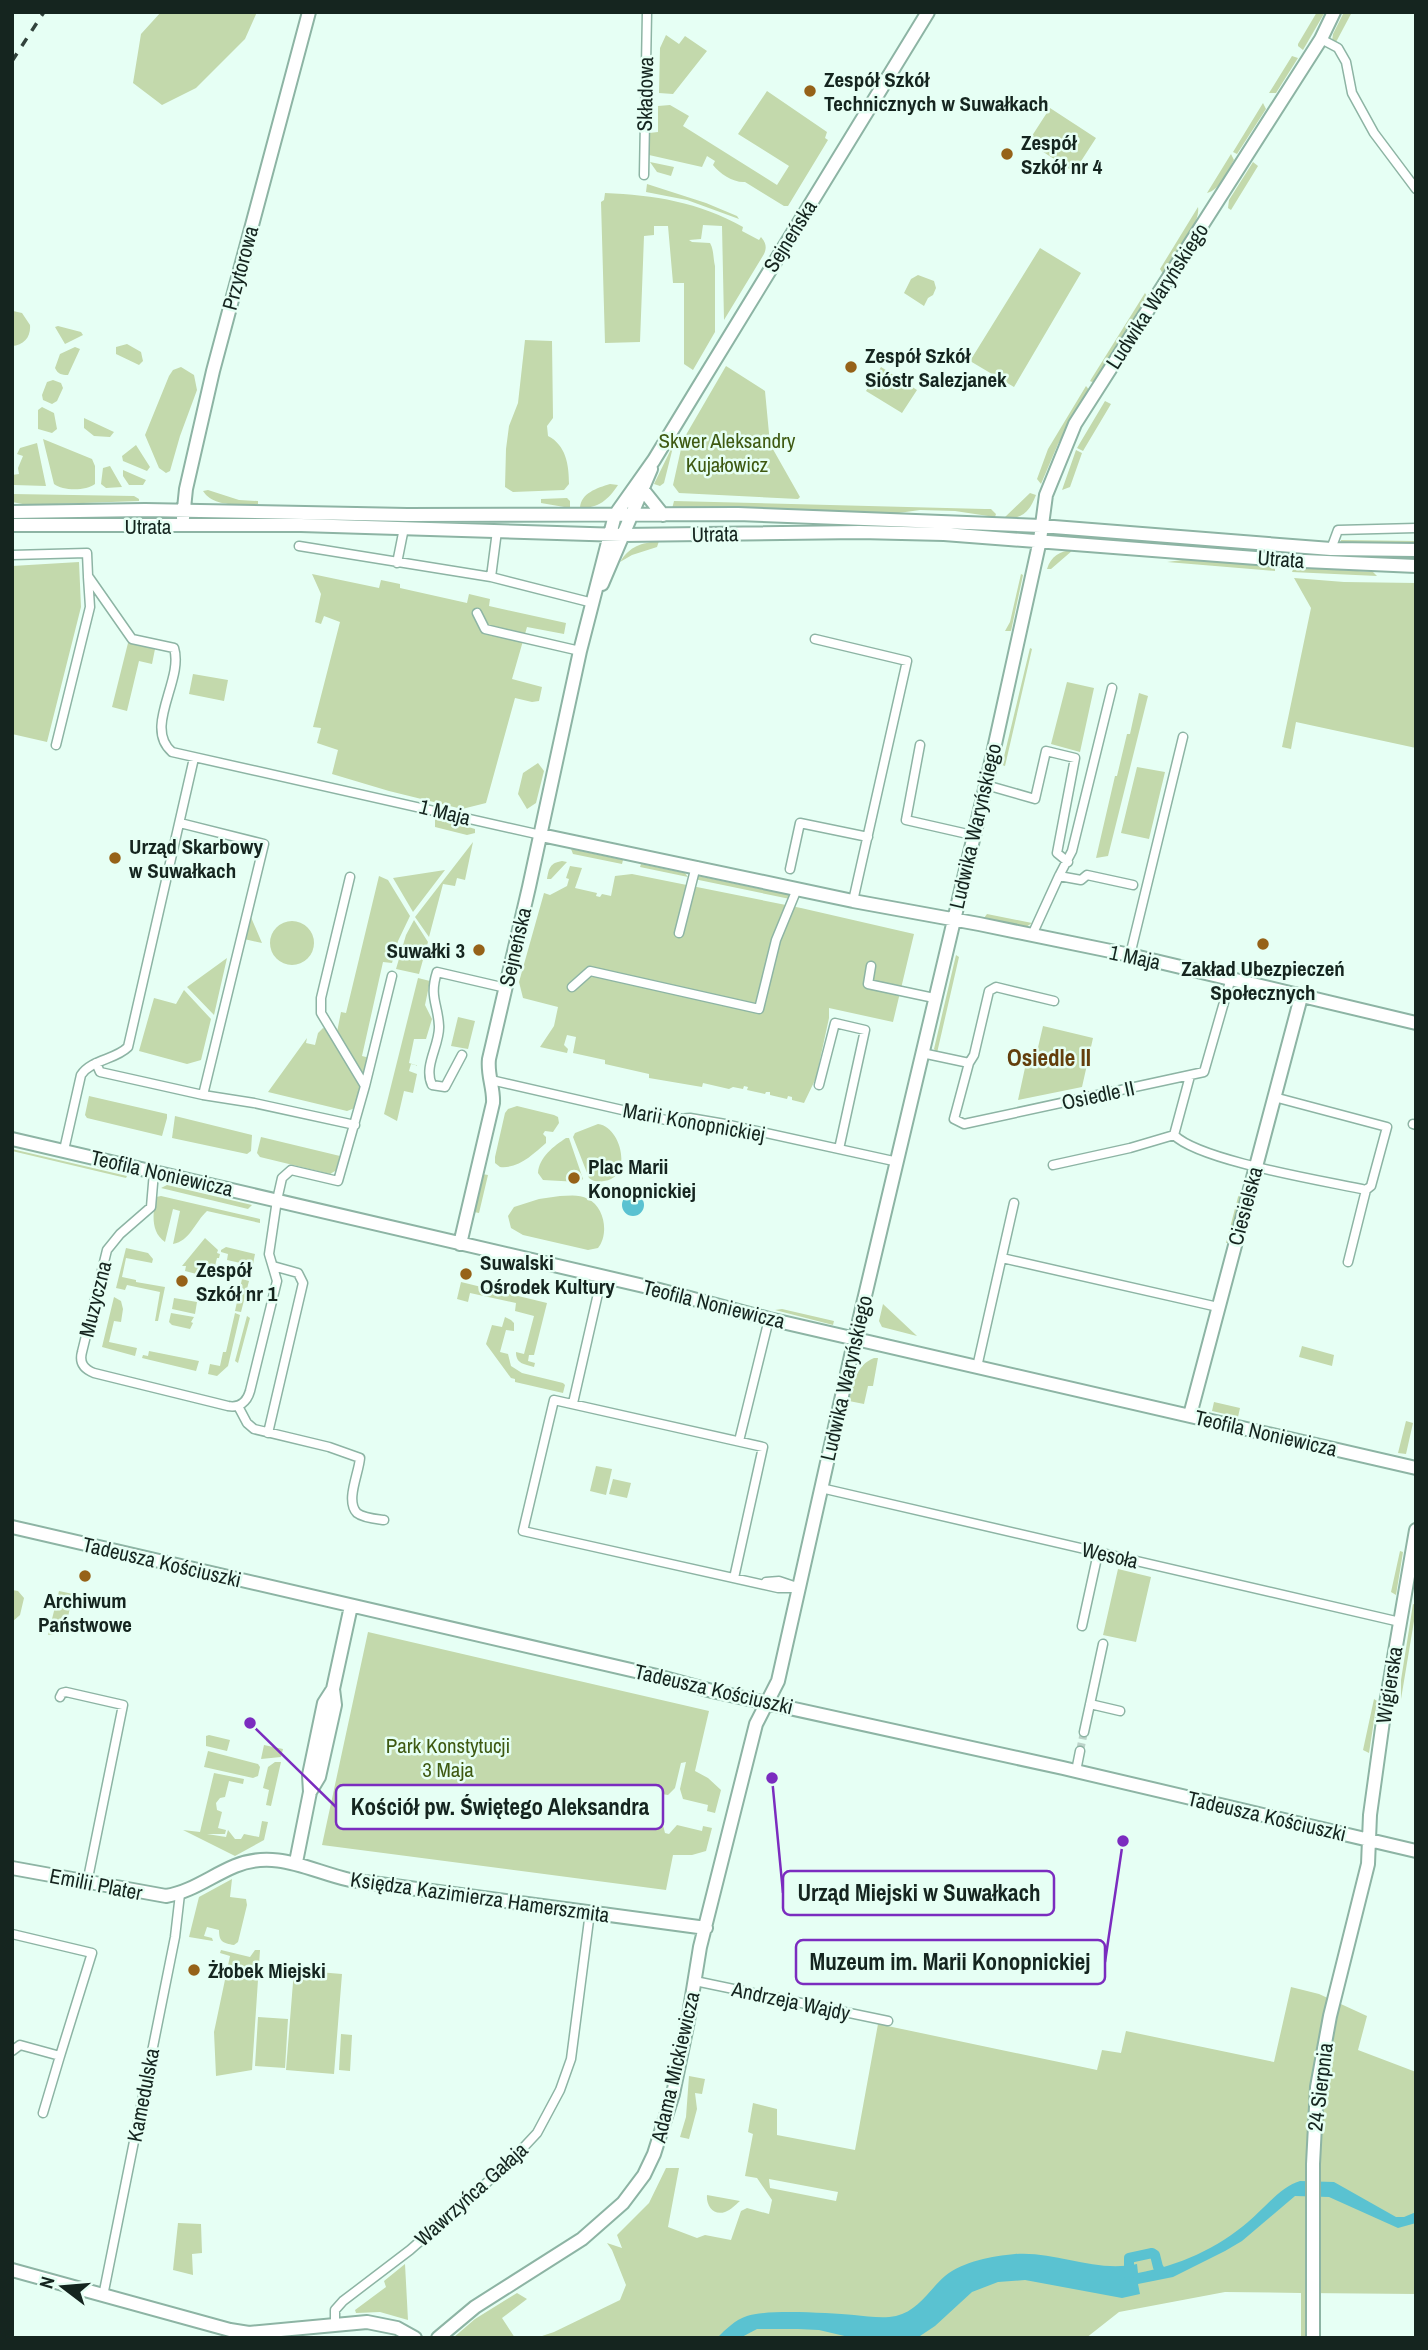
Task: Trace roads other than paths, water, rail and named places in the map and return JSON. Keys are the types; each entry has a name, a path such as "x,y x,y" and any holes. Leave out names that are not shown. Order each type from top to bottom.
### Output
{"street":[{"name":"Przytorowa","path":"183,526 186,489 213,371 309,12"},
{"name":"Składowa","path":"644,175 647,12"},
{"name":"Sejneńska","path":"460,1244 493,1103 488,1065 580,651 615,515 654,460 928,12"},
{"name":"Ludwika Waryńskiego","path":"767,1703 777,1685 952,920 986,785 1040,540 1046,495 1075,424 1321,39 1334,12"},
{"path":"1321,39 1338,48 1346,62 1352,93 1374,133 1416,188"},
{"name":"Sejneńska","path":"593,603 612,565 654,460"},
{"path":"643,490 663,515"},
{"name":"Utrata","path":"12,512 183,510 407,515 738,514 1041,526 1331,549 1416,550"},
{"path":"522,513 522,531"},
{"name":"Utrata","path":"12,525 301,525 622,535 860,532 1040,540 1282,560 1416,566"},
{"path":"397,563 404,528"},
{"path":"1331,549 1338,530 1416,528"},
{"path":"491,577 497,531"},
{"path":"299,547 491,577 593,603"},
{"path":"12,555 87,553 90,607 56,745"},
{"name":"1 Maja","path":"88,576 132,639 174,648 176,666 161,725 165,746 172,752 541,835 853,901 1130,955 1416,1023"},
{"path":"477,613 485,629 580,651"},
{"path":"815,639 907,661 853,901"},
{"path":"1032,935 1072,851 1112,688"},
{"path":"1130,955 1183,737"},
{"path":"920,745 906,820 972,835"},
{"path":"986,785 1035,799 1046,751 1075,758 1057,853 1068,862"},
{"path":"64,1150 81,1075 96,1063 122,1053 128,1047 194,758"},
{"path":"180,823 264,844 203,1095"},
{"path":"790,869 800,823 868,837"},
{"path":"679,933 696,866"},
{"path":"1059,876 1081,880 1087,875 1133,885"},
{"path":"350,877 321,998 321,1013 365,1086"},
{"path":"572,987 590,971 758,1009 776,940 797,888"},
{"path":"871,966 868,984 934,998"},
{"path":"462,1055 445,1087 432,1085 430,1066 439,1027 433,1001 437,972 506,988"},
{"path":"384,1520 359,1514 353,1506 360,1458 250,1426 238,1406 248,1397 254,1378 277,1281 269,1248 282,1178 291,1170 338,1181 355,1125 392,976"},
{"path":"1174,1135 1190,1076 1204,1072 1231,978"},
{"name":"Osiedle II","path":"1054,1000 996,987 989,991 974,1055 969,1063 954,1119 964,1125 1190,1076"},
{"name":"Ciesielska","path":"1190,1415 1301,997"},
{"path":"819,1085 835,1023 865,1030 839,1149"},
{"path":"922,1053 969,1063"},
{"path":"96,1063 100,1072 355,1125"},
{"name":"Marii Konopnickiej","path":"491,1080 666,1120 690,1118 725,1124 898,1162"},
{"path":"1274,1097 1387,1127 1371,1186 1366,1190 1348,1262"},
{"path":"1053,1165 1174,1135"},
{"path":"1174,1135 1183,1143 1255,1166 1366,1190"},
{"name":"Teofila Noniewicza","path":"12,1139 602,1276 769,1319 1416,1468"},
{"name":"Muzyczna","path":"154,1172 151,1207 120,1234 107,1251 82,1348 81,1362 94,1373 228,1406 238,1406"},
{"path":"977,1367 1014,1203"},
{"path":"1002,1258 1218,1307"},
{"path":"268,1433 303,1283 298,1273 273,1266"},
{"path":"573,1404 602,1276"},
{"path":"739,1441 769,1319"},
{"path":"734,1578 763,1447 554,1400 523,1531 778,1588 799,1588"},
{"name":"Wesoła","path":"821,1488 1400,1622"},
{"name":"Tadeusza Kościuszki","path":"12,1527 1416,1851"},
{"name":"Wigierska","path":"1369,1840 1381,1735 1416,1530"},
{"path":"1082,1626 1098,1553"},
{"path":"296,1862 310,1792 309,1775 324,1703 333,1689 351,1606"},
{"path":"1084,1732 1103,1644"},
{"path":"60,1697 66,1692 123,1705 87,1883"},
{"name":"Adama Mickiewicza","path":"438,2338 475,2307 604,2222 635,2188 654,2154 665,2123 685,2039 700,1947 756,1724 767,1703"},
{"path":"1090,1704 1120,1711"},
{"path":"1076,1771 1080,1751"},
{"name":"24 Sierpnia","path":"1313,2338 1315,2109 1323,2052 1368,1864 1369,1840"},
{"name":"Księdza Kazimierza Hamerszmita","path":"180,1894 235,1866 261,1859 296,1862 350,1880 706,1928"},
{"name":"Emilii Plater","path":"12,1868 152,1895 180,1894"},
{"name":"Kamedulska","path":"103,2296 175,1937 180,1894"},
{"name":"Wawrzyńca Gałaja","path":"335,2324 335,2310 343,2301 410,2250 508,2164 537,2133 561,2090 572,2059 590,1912"},
{"path":"12,1934 92,1953 43,2113"},
{"name":"Andrzeja Wajdy","path":"695,1981 888,2021"},
{"path":"12,2051 20,2045 60,2056"},
{"path":"12,2270 190,2321 249,2333 375,2322 397,2328 415,2338"}],"water":[{"path":"633,1194 641,1197 644,1205 641,1213 633,1216 625,1213 622,1205 625,1197"},
{"path":"1300,2181 1334,2182 1396,2217 1416,2212 1416,2223 1398,2228 1329,2197 1295,2196 1242,2241 1173,2277 1138,2284 1140,2294 1122,2298 1025,2280 998,2282 972,2292 935,2326 917,2338 853,2338 819,2330 757,2329 740,2338 717,2338 739,2320 757,2314 799,2312 896,2316 911,2310 953,2271 969,2263 997,2256 1031,2254 1106,2266 1137,2264 1138,2273 1153,2270 1197,2255 1224,2240 1279,2193"}],"waterway":[{"path":"1129,2277 1129,2258 1152,2253 1162,2273"}],"tunnel":[{"path":"1080,1751 1084,1732"}],"railway":[{"path":"12,61 44,12"}],"place":[{"name":"Zespół Szkół Technicznych w Suwałkach","path":"810,91"},
{"name":"Zespół Szkół nr 4","path":"1007,154"},
{"name":"Zespół Szkół Sióstr Salezjanek","path":"851,367"},
{"name":"Urząd Skarbowy w Suwałkach","path":"115,858"},
{"name":"Zakład Ubezpieczeń Społecznych","path":"1263,944"},
{"name":"Suwałki 3","path":"479,950"},
{"name":"Plac Marii Konopnickiej","path":"574,1178"},
{"name":"Suwalski Ośrodek Kultury","path":"466,1274"},
{"name":"Zespół Szkół nr 1","path":"182,1281"},
{"name":"Archiwum Państwowe","path":"85,1576"},
{"name":"Kościół pw. Świętego Aleksandra","path":"250,1723"},
{"name":"Urząd Miejski w Suwałkach","path":"772,1778"},
{"name":"Muzeum im. Marii Konopnickiej","path":"1123,1841"},
{"name":"Żłobek Miejski","path":"194,1970"}],"district":[{"name":"Osiedle II","path":"1049,1057"}],"park label":[{"name":"Skwer Aleksandry Kujałowicz","path":"727,452"},
{"name":"Park Konstytucji 3 Maja","path":"448,1757"}]}
